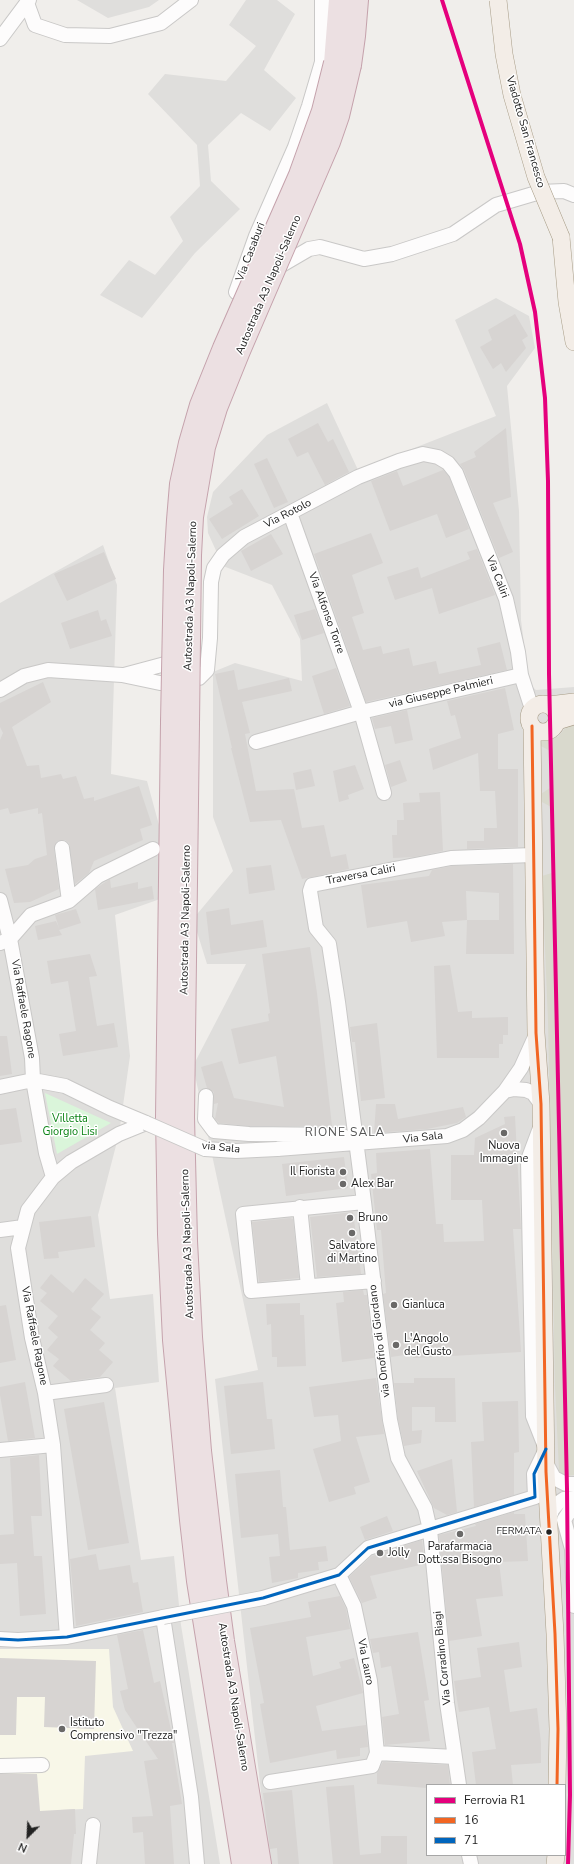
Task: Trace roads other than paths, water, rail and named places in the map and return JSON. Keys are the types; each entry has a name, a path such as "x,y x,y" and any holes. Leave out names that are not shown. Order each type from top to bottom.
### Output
{"highway":[{"name":"Autostrada A3 Napoli-Salerno","path":"339,0 343,64"},
{"name":"Autostrada A3 Napoli-Salerno","path":"261,1864 224,1641 216,1581 201,1451 192,1337 187,1242 184,1117 180,723 174,570 180,484 189,443 200,405 223,348 299,175 322,111 356,36 358,0"},
{"name":"Autostrada A3 Napoli-Salerno","path":"180,723 166,1086 168,1234 173,1340 197,1581 242,1864"}],"main road":[{"name":"Viadotto San Francesco","path":"498,0 504,54 512,95 536,177 561,237 574,258"},
{"name":"Viadotto San Francesco","path":"561,237 567,302 574,342"},
{"path":"561,237 574,280"},
{"path":"532,709 540,704 549,705 574,702"},
{"path":"532,726 539,731 548,731 555,725 557,721 556,712 549,705"},
{"name":"Via Caliri","path":"532,709 529,717 532,726 536,1033 541,1104 546,1456 558,1721 557,1784"},
{"path":"557,721 574,716"}],"street":[{"path":"28,2 35,25 65,35 110,36 161,23 191,0"},
{"name":"Via Casaburi","path":"322,0 322,62 295,147 256,236 236,292 309,249 320,246 364,259 392,254 453,234 496,205 540,192 564,191 574,195"},
{"path":"0,39 28,2"},
{"name":"Via Rotolo","path":"0,690 24,676 48,670 122,675 160,684 199,678 207,670 210,638 210,590 214,568 223,555 244,537 358,477 399,461 424,454 438,456"},
{"name":"Via Caliri","path":"438,456 448,462 456,473 506,599 518,652 521,675 532,709"},
{"name":"Via Alfonso Torre","path":"290,513 361,712"},
{"name":"Via Rotolo","path":"122,675 181,660 198,652 210,638"},
{"name":"via Giuseppe Palmieri","path":"361,712 521,675"},
{"path":"256,742 361,712 384,793"},
{"path":"62,848 69,901"},
{"path":"5,941 31,915 69,901 98,876 153,850"},
{"name":"Traversa Caliri","path":"338,1002 329,944 316,928 310,891 312,885 452,858 533,855"},
{"name":"Via Raffaele Ragone","path":"0,900 5,941 32,1058 34,1080 46,1153 53,1177"},
{"name":"via Onofrio di Giordano","path":"338,1002 374,1281 390,1420 398,1458 425,1508 430,1530"},
{"name":"Via Sala","path":"277,1149 447,1136 463,1130 479,1118 505,1091 528,1056 536,1033"},
{"path":"32,1058 45,1073 65,1086 110,1108 146,1123"},
{"path":"0,1087 34,1080 65,1086"},
{"path":"505,1091 514,1089 526,1090 533,1093 541,1104"},
{"path":"206,1096 205,1119 214,1131 249,1134 341,1135 356,1144"},
{"name":"Via Raffaele Ragone","path":"67,1637 53,1445 45,1393 32,1338 18,1248 28,1210 53,1177 70,1162 113,1137 146,1123"},
{"name":"via Sala","path":"146,1123 205,1149 236,1151 277,1149"},
{"path":"364,1202 300,1207 243,1214 251,1291 374,1281"},
{"path":"300,1207 308,1286"},
{"path":"0,1230 23,1226"},
{"path":"45,1393 106,1385"},
{"path":"0,1450 53,1445"},
{"path":"546,1456 554,1478 559,1482 574,1484"},
{"path":"0,1638 18,1640 67,1637 263,1598 339,1575 368,1548 535,1497 534,1474 546,1456"},
{"path":"549,1523 552,1510 558,1503 564,1499 574,1498"},
{"path":"574,1512 569,1512 564,1520 573,1544 574,1606"},
{"name":"Via Corradino Biagi","path":"430,1530 447,1703 459,1784"},
{"name":"Via Lauro","path":"339,1575 354,1606 370,1681 377,1753"},
{"path":"163,1617 191,1797 197,1864"},
{"path":"270,1782 372,1766 377,1753 455,1757"},
{"path":"0,1766 42,1765"},
{"path":"89,1864 93,1825"}],"rail line":[{"name":"R1","path":"442,0 520,244 535,312 545,398 548,481 549,674 567,1488 570,1795 568,1864"}],"place":[{"name":"Nuova Immagine","path":"504,1133"},
{"name":"Il Fiorista","path":"343,1172"},
{"name":"Alex Bar","path":"343,1184"},
{"name":"Bruno","path":"350,1218"},
{"name":"Salvatore di Martino","path":"352,1233"},
{"name":"Gianluca","path":"394,1305"},
{"name":"L'Angolo del Gusto","path":"396,1345"},
{"name":"FERMATA","path":"549,1532"},
{"name":"Parafarmacia Dott.ssa Bisogno","path":"460,1534"},
{"name":"Jolly","path":"380,1553"},
{"name":"Istituto Comprensivo \"Trezza\"","path":"62,1729"}],"district":[{"name":"RIONE SALA","path":"345,1133"}],"park label":[{"name":"Villetta Giorgio Lisi","path":"70,1125"}]}
